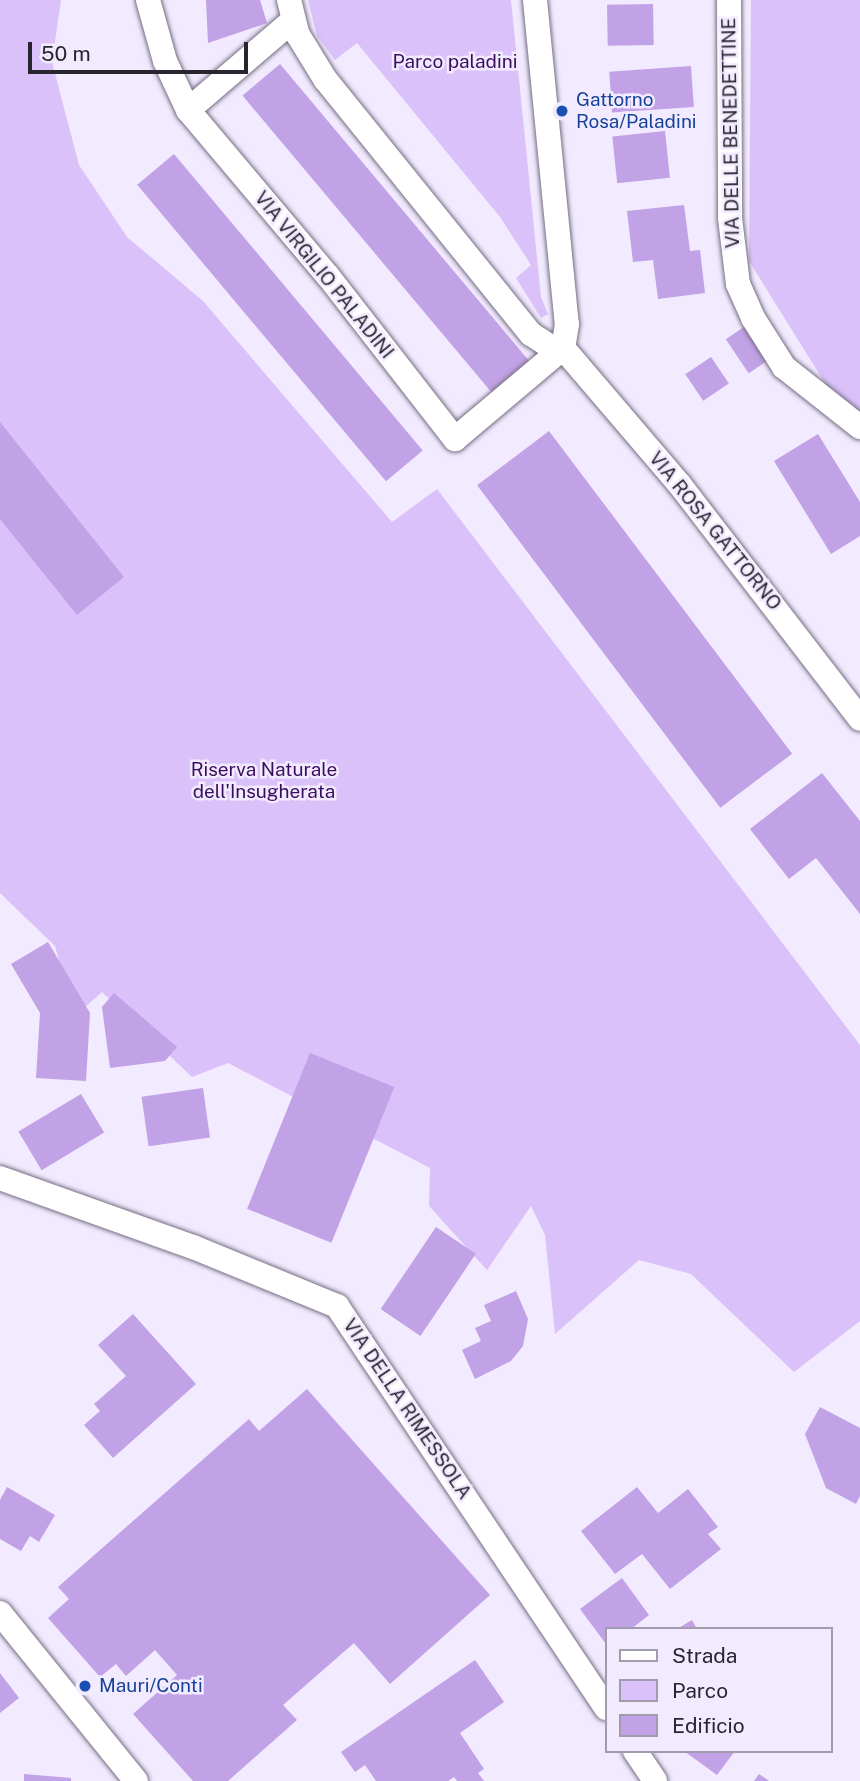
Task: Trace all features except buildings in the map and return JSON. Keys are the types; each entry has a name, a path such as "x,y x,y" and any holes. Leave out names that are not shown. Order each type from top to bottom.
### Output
{"street":[{"path":"148,0 164,61 188,110 291,11"},
{"path":"535,0 567,324 563,348"},
{"name":"VIA DELLE BENEDETTINE","path":"729,0 730,218 738,285 752,318 784,367 860,427"},
{"name":"VIA ROSA GATTORNO","path":"291,11 320,71 531,334 551,347 563,348 680,485 860,719"},
{"name":"VIA VIRGILIO PALADINI","path":"188,110 328,276 455,439 563,348"},
{"name":"VIA DELLA RIMESSOLA","path":"0,1178 192,1247 337,1306 604,1705"},
{"path":"0,1613 136,1781"},
{"path":"636,1753 655,1781"}],"green space":[{"name":"Riserva Naturale dell'Insugherata","path":"0,0 61,0 52,62 79,165 127,237 203,301 392,522 437,489 860,1045 860,1321 794,1372 691,1274 639,1260 555,1334 545,1235 531,1206 487,1270 429,1206 430,1168 228,1063 192,1077 102,992 75,1016 55,946 0,893"},
{"name":"Parco paladini","path":"308,0 511,0 541,297 548,314 541,318 516,278 531,265 500,217 357,43 335,60 317,36"},
{"path":"751,0 860,0 860,417 833,396 749,261"}],"place":[{"name":"Gattorno Rosa/Paladini","path":"562,111"},
{"name":"Mauri/Conti","path":"85,1686"}]}
